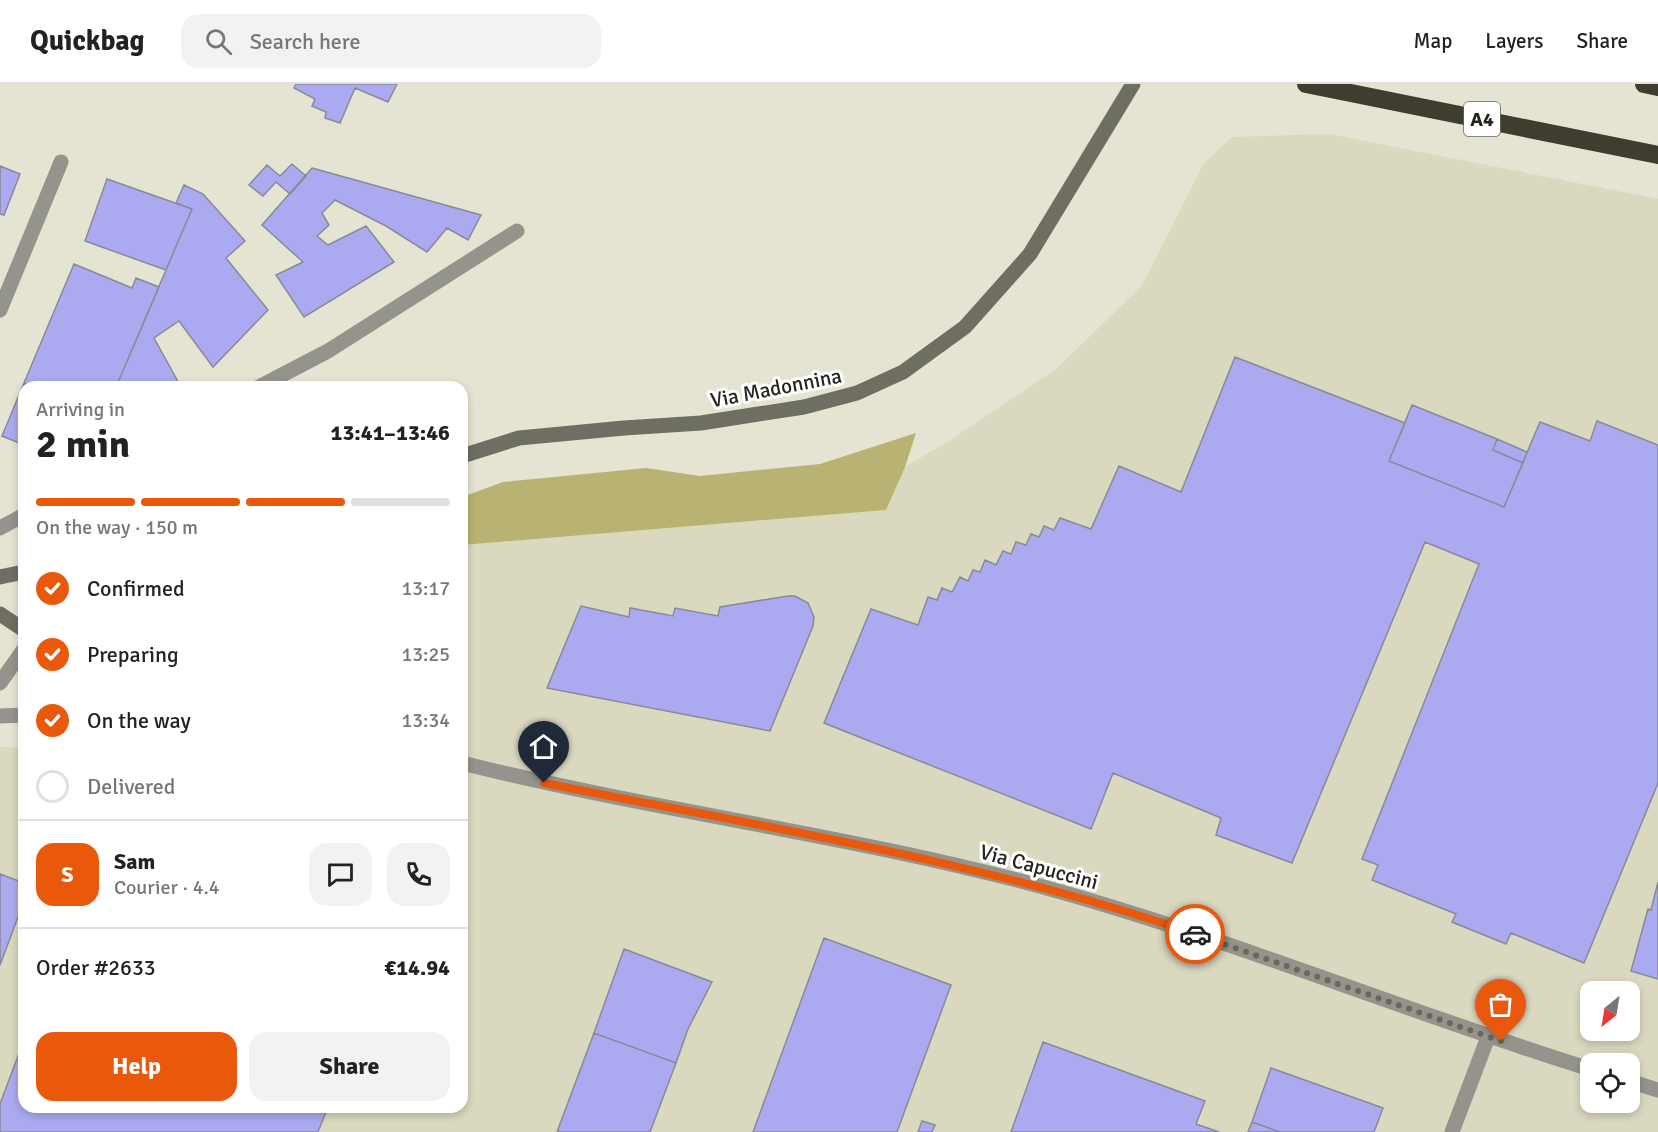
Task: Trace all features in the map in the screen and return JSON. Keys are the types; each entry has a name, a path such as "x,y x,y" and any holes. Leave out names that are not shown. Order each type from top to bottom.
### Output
{"highway":[{"name":"A4","path":"1306,84 1658,155"},
{"path":"1644,84 1658,87"}],"main road":[{"name":"Via Madonnina","path":"468,454 519,438 701,423 804,407 857,393 903,372 965,327 1030,254 1133,84"},
{"path":"0,577 18,573"},
{"path":"0,614 18,626"}],"street":[{"path":"0,310 61,162"},
{"path":"270,381 328,351 517,231"},
{"path":"0,528 18,518"},
{"path":"0,683 18,658"},
{"path":"0,716 18,715"},
{"name":"Via Capuccini","path":"468,764 544,783 915,857 1053,890 1175,927 1488,1037 1580,1066"},
{"path":"1452,1132 1488,1037"},
{"path":"1640,1085 1658,1090"}],"shaded area":[{"path":"1330,134 1658,199 1658,1132 0,1132 0,747 18,748 18,1113 468,1113 468,545 885,510 905,467 952,439 1056,369 1142,286 1204,163 1232,137"},
{"path":"916,433 905,467 886,510 468,545 468,495 503,482 646,468 700,476 820,464"}],"building":[{"path":"296,84 397,84 388,102 355,88 340,123 325,118 326,112 312,106 315,99 294,88"},
{"path":"292,164 306,176 290,194 276,182 263,196 249,185 267,165 280,176"},
{"path":"0,166 20,174 4,215 0,214"},
{"path":"312,168 481,215 468,240 447,228 427,252 386,226 335,200 322,213 329,225 317,236 328,245 366,226 394,262 304,317 276,275 303,262 262,225"},
{"path":"107,179 192,209 166,270 85,241"},
{"path":"184,185 203,194 245,241 226,258 268,310 213,367 179,321 154,338 178,381 119,381 192,209 176,203"},
{"path":"74,264 132,288 136,278 159,287 119,381 25,381"},
{"path":"1235,357 1405,423 1389,461 1504,507 1540,422 1590,441 1597,421 1658,445 1658,783 1584,963 1511,933 1506,944 1452,922 1456,914 1372,880 1378,865 1362,859 1479,564 1425,542 1292,863 1216,835 1221,818 1113,773 1091,829 824,723 871,609 918,625 928,597 937,600 942,588 952,592 960,577 968,581 973,570 980,572 985,560 996,565 1003,551 1011,554 1016,542 1026,545 1031,534 1039,537 1044,526 1054,530 1060,518 1091,529 1119,466 1181,492"},
{"path":"18,397 18,443 2,436"},
{"path":"1412,405 1497,439 1493,450 1523,463 1504,507 1389,461"},
{"path":"1497,439 1527,452 1523,463 1493,450"},
{"path":"795,596 808,603 814,617 813,626 770,731 547,688 581,606 629,617 630,608 673,616 675,608 718,616 720,607"},
{"path":"0,874 18,881 18,917 0,965"},
{"path":"1658,882 1658,979 1631,971"},
{"path":"824,938 951,985 897,1132 753,1132"},
{"path":"624,949 712,982 688,1029 676,1063 594,1033"},
{"path":"594,1033 676,1063 650,1132 557,1132"},
{"path":"1043,1042 1205,1101 1196,1124 1219,1132 1011,1132"},
{"path":"18,1056 18,1113 326,1113 318,1132 0,1132 0,1104"},
{"path":"1271,1068 1383,1108 1374,1132 1280,1132 1252,1122"},
{"path":"922,1121 935,1125 932,1132 918,1132"},
{"path":"1252,1122 1280,1132 1248,1132"}],"way so far":[{"path":"1195,934 1501,1041"}],"route":[{"path":"544,783 915,857 1053,890 1195,934"}]}
